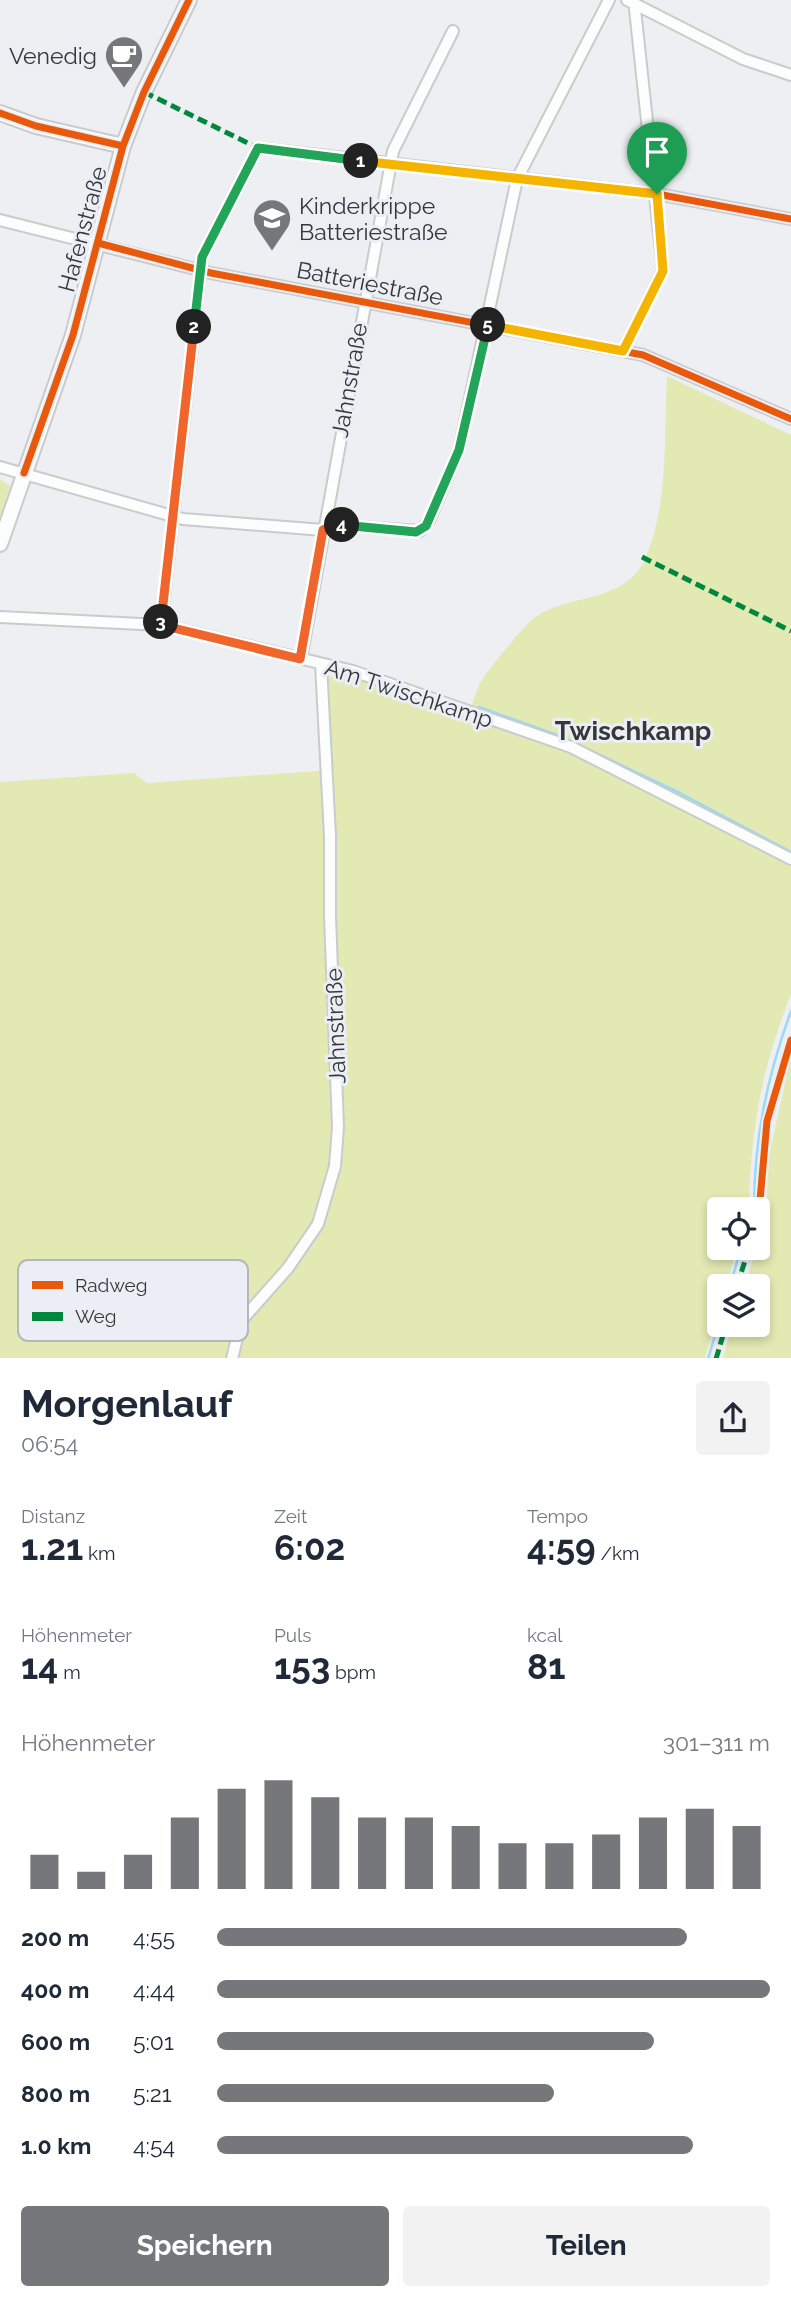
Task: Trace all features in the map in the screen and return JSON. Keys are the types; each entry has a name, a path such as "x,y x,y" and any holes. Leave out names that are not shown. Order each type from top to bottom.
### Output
{"street":[{"name":"Hafenstraße","path":"0,544 52,400 123,146 145,92 189,0"},
{"path":"0,467 174,517 323,530 335,525 419,531 429,521 459,450 517,179 609,0"},
{"path":"632,1 743,59 791,75"},
{"path":"623,351 663,271 657,194 632,1"},
{"name":"Jahnstraße","path":"300,659 363,300 393,151 453,31"},
{"path":"0,113 36,126 123,146"},
{"path":"161,625 202,257 258,148 657,194 791,219"},
{"name":"Batteriestraße","path":"0,220 200,270 488,324 661,360 791,419"},
{"name":"Am Twischkamp","path":"0,617 161,625 353,671 571,747 791,859"},
{"name":"Jahnstraße","path":"248,1313 288,1268 318,1224 335,1166 338,1127 330,917 330,836 321,664"}],"green space":[{"path":"667,376 791,435 791,994 765,1074 755,1125 750,1197 707,1197 707,1260 734,1260 729,1274 707,1274 707,1337 711,1337 705,1358 0,1358 0,782 134,773 147,783 332,770 327,676 354,678 468,715 483,679 533,619 561,605 608,592 634,575 644,561 652,540 661,495"},
{"path":"0,479 10,486 0,521"},
{"path":"791,1056 791,1358 723,1358 729,1337 770,1337 770,1274 748,1274 753,1260 770,1260 770,1197 767,1197 769,1156"}],"waterway":[{"path":"479,707 560,736 680,793 791,852"},
{"path":"754,1197 759,1133 775,1060 791,1011"},
{"path":"733,1274 738,1260"},
{"path":"708,1358 714,1337"}],"marked path":[{"path":"144,92 258,148"},
{"path":"642,557 791,631"},
{"path":"741,1274 745,1260"},
{"path":"716,1358 722,1337"}],"cycle path":[{"path":"24,473 73,335 123,146 144,92 189,0"},
{"path":"0,113 36,126 123,146"},
{"path":"161,625 202,257 258,148 657,194 791,219"},
{"path":"98,243 211,273 643,355 791,419"},
{"path":"760,1197 767,1121 791,1040"}],"place":[{"name":"Venedig","path":"124,89"},
{"name":"Kinderkrippe Batteriestraße","path":"272,252"}],"district":[{"name":"Twischkamp","path":"633,731"}],"route":[{"path":"258,148 657,194 663,271 623,351 488,324 459,450 429,521 416,532 335,525 323,530 300,659 161,625 202,257 258,148"}]}
